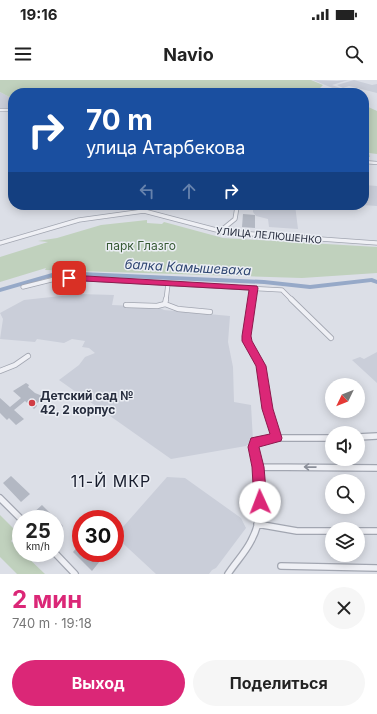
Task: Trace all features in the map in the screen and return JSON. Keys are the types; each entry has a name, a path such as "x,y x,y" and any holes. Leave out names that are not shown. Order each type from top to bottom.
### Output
{"street":[{"path":"219,232 236,216 237,210"},
{"name":"УЛИЦА ЛЕЛЮШЕНКО","path":"0,243 79,220 144,211 219,232 377,243"},
{"path":"227,226 229,233"},
{"path":"23,287 59,278 282,290 331,338"},
{"path":"165,304 168,284"},
{"path":"254,288 246,336 247,341 261,366 267,409 277,438"},
{"path":"126,305 156,306 165,304 178,309 210,312"},
{"path":"0,371 15,365 28,356"},
{"path":"365,437 377,436"},
{"path":"228,574 252,540 260,514 260,490 254,447 255,442 277,438 325,438"},
{"path":"258,467 377,468"},
{"path":"0,498 12,510"},
{"path":"257,524 297,531 325,531"},
{"path":"365,531 377,531"},
{"path":"63,562 75,574"},
{"path":"281,566 377,568"}],"shaded area":[{"path":"313,80 348,80 332,85 340,88 333,88"},
{"path":"354,80 372,85 377,84 377,93 369,91 369,88 349,86 343,88 337,85"},
{"path":"0,92 8,96 8,109 0,109"},
{"path":"369,185 377,186 377,206 369,205"},
{"path":"253,210 296,210 298,229 269,227 268,219 256,216"},
{"path":"79,294 114,295 112,305 158,307 164,310 230,316 228,342 233,367 234,402 251,405 253,441 246,446 171,459 59,380 79,365 85,357 95,353 89,348 82,347 85,341 72,339 64,343 37,339 35,342 0,339 3,319 0,313 24,300"},
{"path":"377,352 377,383 352,360 360,357 364,359"},
{"path":"167,477 185,478 241,518 246,528 216,568 209,574 156,574 124,544 124,526"}],"green space":[{"path":"0,80 311,80 323,85 320,88 8,88 8,96 0,92"},
{"path":"369,107 377,111 377,154 369,153"},
{"name":"парк Глазго","path":"147,220 147,223 162,224 164,222 223,238 377,247 377,273 302,278 45,270 46,268 0,282 0,257 48,242 38,241 57,238 101,225"},
{"path":"0,515 12,527 12,562 32,562 45,574 17,574 0,557"}],"building":[{"path":"243,214 255,215 255,228 242,227"},
{"name":"Детский сад № 42, 2 корпус","path":"26,383 35,393 45,397 36,404 37,406 34,409 25,401 14,410 24,419 16,425 9,418 7,420 0,413 0,398 10,407 21,398 13,391"},
{"path":"11,476 30,494 21,502 3,483"},
{"path":"42,505 47,510 36,510"},
{"path":"83,562 99,562 92,571"}],"waterway":[{"name":"балка Камышеваха","path":"0,290 59,273 264,282 310,287 372,280 377,282"}],"place":[{"name":"Детский сад № 42, 2 корпус","path":"32,403"}],"district":[{"name":"11-Й МКР","path":"111,481"}],"route":[{"path":"69,278 254,288 246,336 247,341 261,366 267,409 277,438 255,442 254,447 258,467 260,502"}]}
